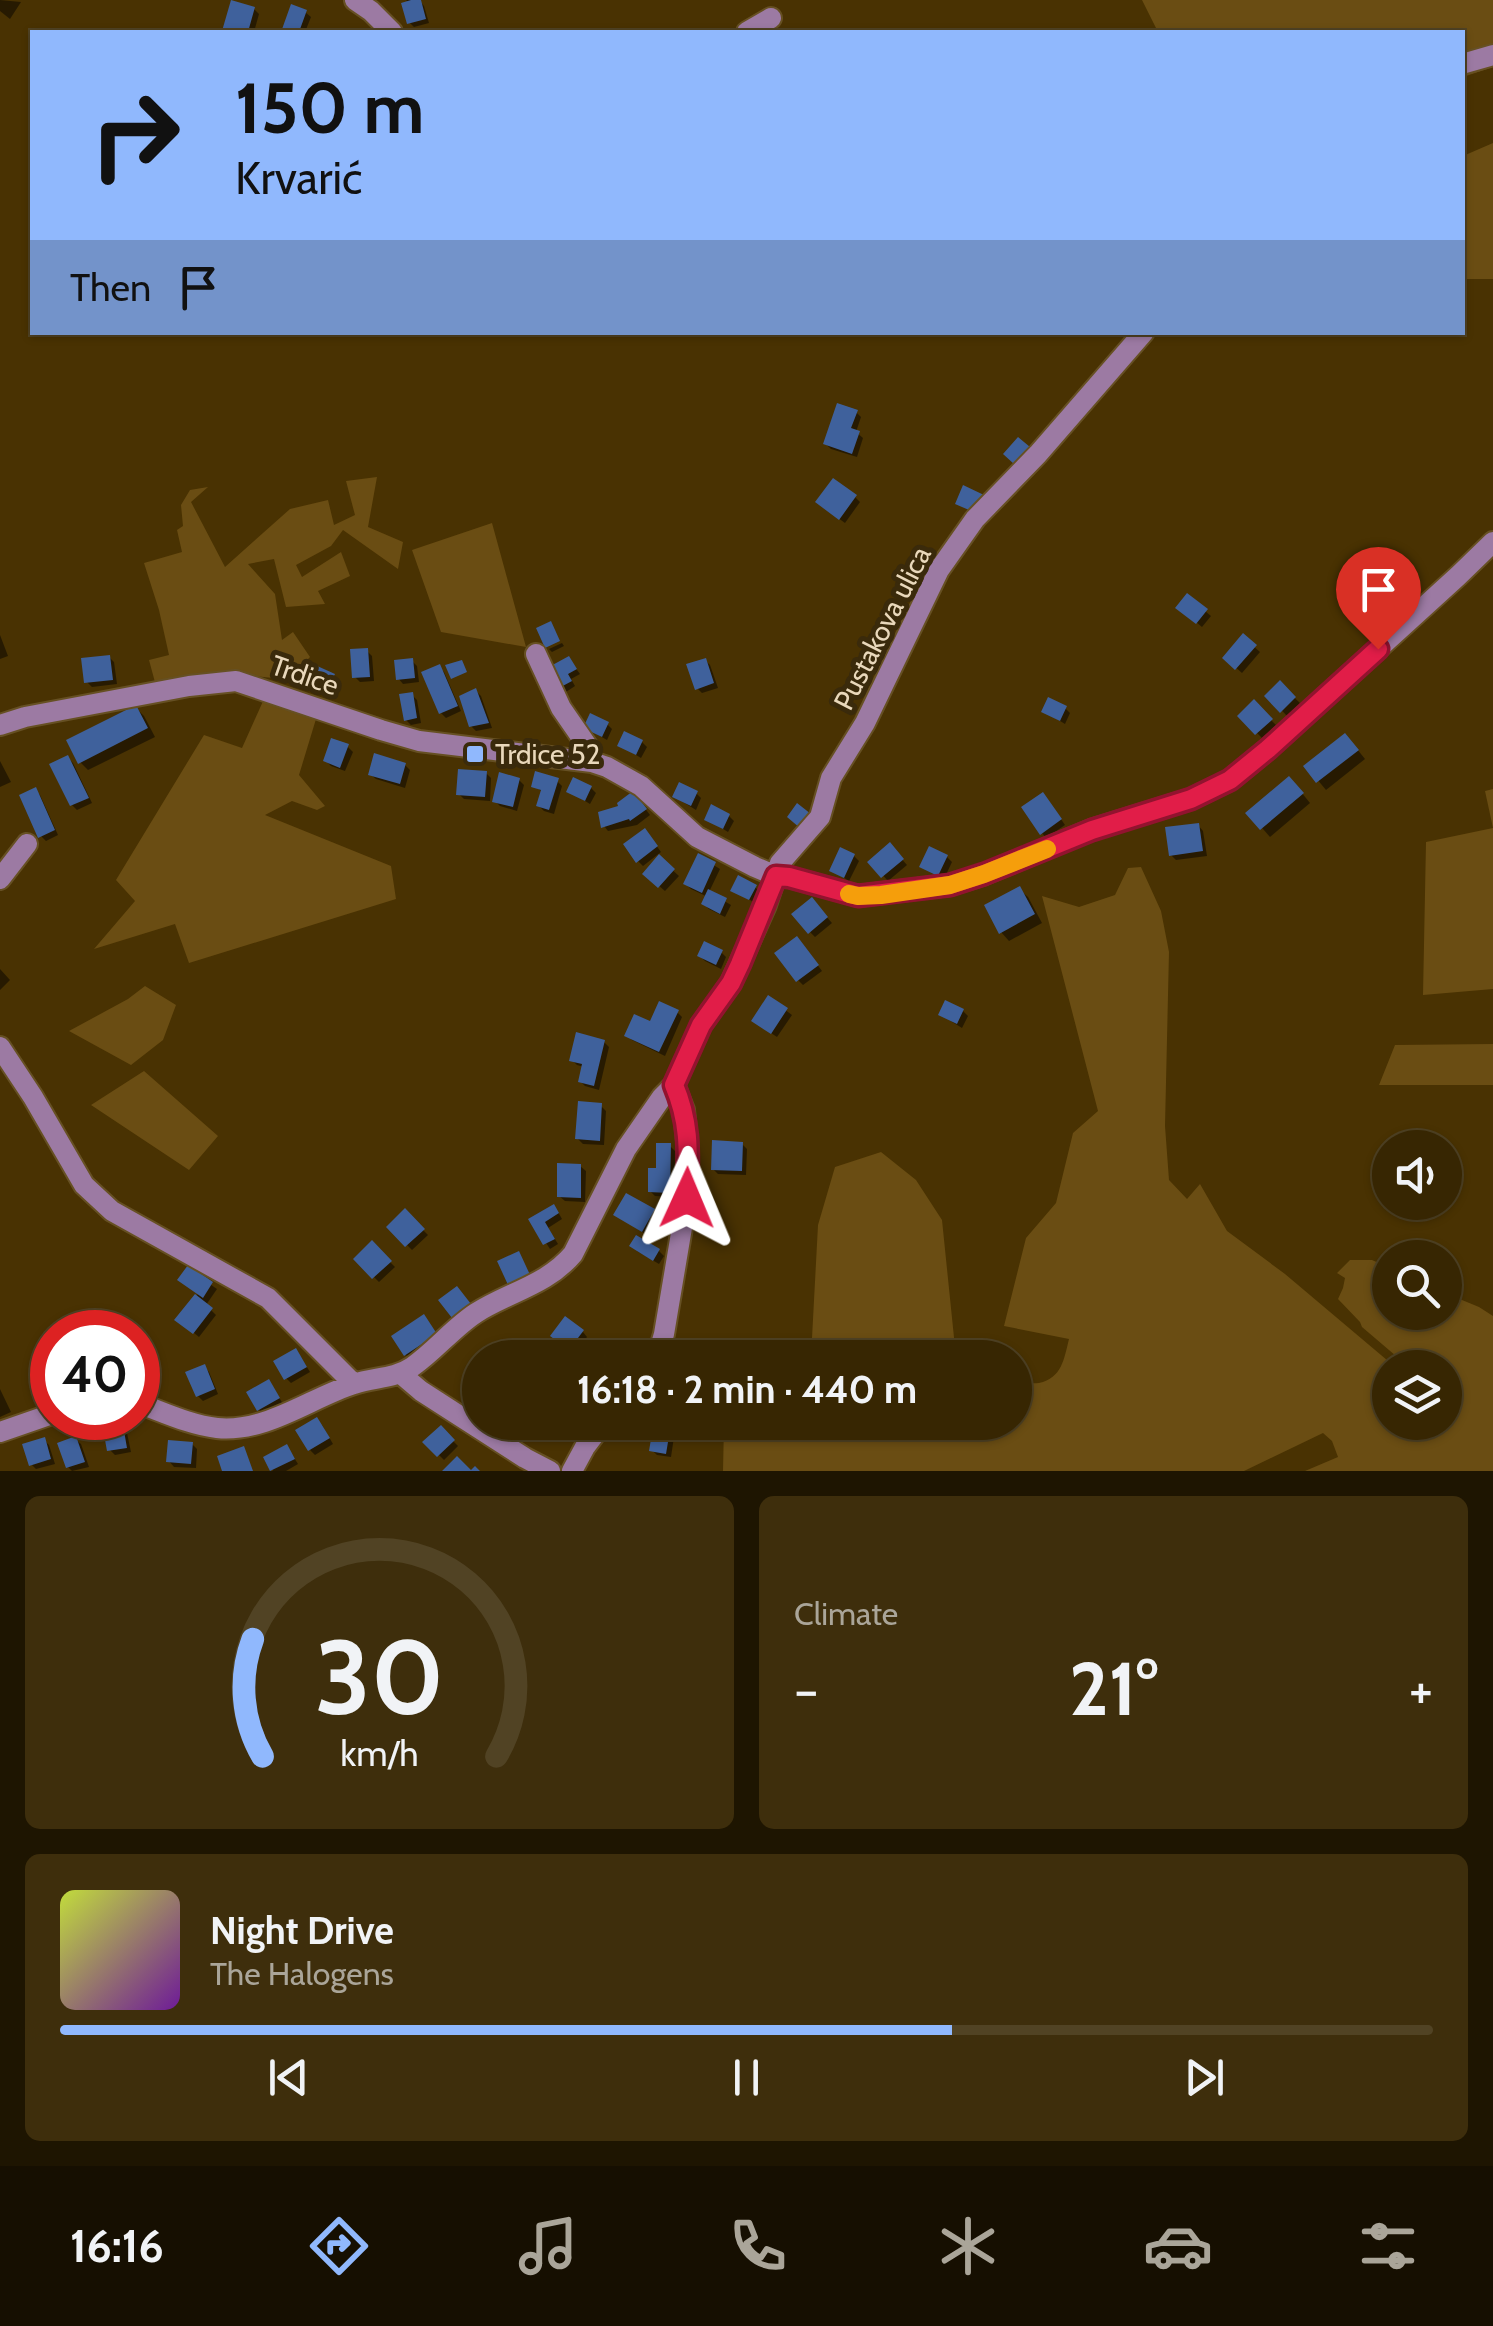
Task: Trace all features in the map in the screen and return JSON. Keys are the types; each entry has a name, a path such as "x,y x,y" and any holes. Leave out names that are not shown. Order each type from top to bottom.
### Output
{"street":[{"path":"355,0 390,30"},
{"path":"750,30 770,18"},
{"path":"1465,63 1493,55"},
{"name":"Pustakova ulica","path":"401,1374 472,1316 539,1283 563,1266 581,1239 626,1149 674,1085 701,1025 731,983 786,854 820,817 831,778 865,722 940,570 975,519 1141,335"},
{"name":"Trdice","path":"0,725 189,686 236,681 419,741 607,766 641,786 697,837 776,876 858,896 950,885 1092,830 1204,793 1230,780 1493,542"},
{"path":"536,654 561,708 590,750 592,762"},
{"path":"0,879 26,844"},
{"path":"0,1047 84,1186 112,1211 268,1298 354,1384"},
{"path":"662,1340 687,1198 684,1110 674,1085"},
{"path":"160,1411 201,1425 234,1428 268,1420 354,1384 401,1374 421,1392 550,1471"},
{"path":"0,1432 30,1422"},
{"path":"572,1471 590,1440"}],"shaded area":[{"path":"1142,0 1493,0 1493,67 1465,76 1465,30 1157,30"},
{"path":"1493,143 1493,279 1465,279 1465,155"},
{"path":"377,477 368,527 403,542 398,569 343,530 331,546 296,565 302,577 341,552 350,576 318,591 325,604 286,607 274,559 248,564 275,594 282,640 293,632 310,657 291,677 283,666 273,678 253,676 156,686 149,660 169,655 144,563 182,552 177,530 183,526 181,505 190,490 208,487 191,502 225,567 290,509 328,500 334,525 355,515 346,481"},
{"path":"492,523 526,647 441,632 412,550"},
{"path":"264,699 316,719 299,775 325,806 317,810 292,801 265,815 391,866 396,899 189,963 175,924 94,949 135,901 116,880 204,735 242,748"},
{"path":"1493,789 1493,828 1485,791"},
{"path":"1493,828 1493,989 1423,995 1426,842"},
{"path":"1141,867 1161,911 1169,952 1165,1126 1169,1180 1187,1199 1200,1184 1227,1231 1375,1350 1372,1350 1372,1440 1462,1440 1462,1350 1389,1350 1338,1299 1345,1278 1337,1273 1350,1260 1372,1260 1372,1330 1462,1330 1462,1300 1493,1316 1493,1471 1305,1471 1338,1457 1332,1441 1323,1433 1244,1471 723,1471 724,1440 1032,1440 1032,1383 1053,1377 1069,1339 1004,1326 1026,1238 1056,1203 1073,1133 1098,1111 1042,896 1079,907 1115,895 1128,868"},
{"path":"145,986 176,1005 163,1040 131,1065 69,1031 128,999"},
{"path":"1493,1044 1493,1085 1379,1085 1395,1045"},
{"path":"144,1071 218,1136 189,1170 91,1105"},
{"path":"881,1152 916,1180 942,1220 954,1340 812,1340 818,1225 835,1167"}],"building":[{"path":"231,0 255,7 249,30 222,30"},
{"path":"421,0 426,19 407,24 401,3"},
{"path":"291,4 307,10 300,30 282,30"},
{"path":"837,403 858,410 851,428 860,431 852,454 823,444"},
{"path":"1018,437 1030,447 1014,464 1003,454"},
{"path":"833,478 857,495 839,520 815,502"},
{"path":"963,485 984,495 976,513 955,504"},
{"path":"1396,557 1413,584 1388,600 1370,574"},
{"path":"1187,593 1208,609 1196,624 1175,608"},
{"path":"551,621 560,641 545,648 536,628"},
{"path":"1243,633 1257,645 1235,670 1222,658"},
{"path":"368,648 370,677 352,678 350,649"},
{"path":"110,655 113,680 84,683 81,658"},
{"path":"569,656 577,669 568,674 572,681 559,688 547,668"},
{"path":"413,658 415,678 396,680 394,660"},
{"path":"706,658 714,683 695,690 686,664"},
{"path":"462,660 467,672 451,679 445,665"},
{"path":"440,664 458,706 439,714 421,672"},
{"path":"315,665 335,674 325,695 305,686"},
{"path":"1280,680 1296,697 1280,713 1264,696"},
{"path":"476,688 489,723 469,727 459,696"},
{"path":"413,692 417,718 404,721 399,694"},
{"path":"1048,697 1067,706 1060,721 1041,712"},
{"path":"1254,699 1273,719 1255,735 1237,716"},
{"path":"136,705 148,728 78,764 66,740"},
{"path":"590,713 609,722 602,737 583,728"},
{"path":"624,731 643,740 636,755 617,746"},
{"path":"1345,733 1359,750 1316,783 1303,766"},
{"path":"331,738 349,744 340,768 323,761"},
{"path":"374,753 406,763 400,784 368,775"},
{"path":"68,755 89,798 70,806 49,764"},
{"path":"458,769 487,771 485,797 456,795"},
{"path":"535,771 559,778 549,810 536,806 541,790 531,787"},
{"path":"499,772 520,778 513,807 492,802"},
{"path":"1289,776 1304,793 1260,830 1245,813"},
{"path":"573,777 592,786 585,801 566,792"},
{"path":"679,782 698,791 691,806 672,797"},
{"path":"36,787 55,830 38,838 19,795"},
{"path":"633,791 647,809 630,821 601,828 598,812 618,806"},
{"path":"1043,792 1062,819 1040,835 1021,807"},
{"path":"797,803 811,814 800,828 787,817"},
{"path":"711,804 730,814 723,829 704,820"},
{"path":"1199,823 1203,851 1169,856 1165,827"},
{"path":"645,828 658,846 636,863 623,844"},
{"path":"890,842 904,859 881,878 867,862"},
{"path":"929,846 948,855 938,876 919,867"},
{"path":"840,847 855,854 844,878 829,871"},
{"path":"698,853 716,862 702,893 683,884"},
{"path":"659,854 675,869 658,888 642,874"},
{"path":"738,875 757,885 749,900 730,891"},
{"path":"1020,886 1035,914 999,934 984,905"},
{"path":"708,889 727,898 720,914 701,904"},
{"path":"812,897 828,917 808,934 791,914"},
{"path":"797,936 819,965 796,982 774,953"},
{"path":"704,941 723,950 716,965 697,956"},
{"path":"768,995 788,1008 771,1034 751,1021"},
{"path":"945,1000 964,1009 957,1024 938,1015"},
{"path":"659,1001 679,1010 659,1052 624,1036 634,1014 650,1021"},
{"path":"576,1032 605,1040 594,1086 578,1082 582,1064 569,1061"},
{"path":"578,1101 602,1103 600,1141 575,1139"},
{"path":"712,1140 743,1142 742,1171 711,1170"},
{"path":"656,1143 671,1143 670,1193 648,1192 648,1168 656,1168"},
{"path":"557,1163 581,1164 581,1198 557,1197"},
{"path":"626,1193 655,1209 642,1232 613,1215"},
{"path":"554,1204 559,1213 545,1222 555,1239 543,1245 528,1219"},
{"path":"405,1208 425,1229 405,1247 386,1227"},
{"path":"636,1235 660,1249 653,1261 629,1246"},
{"path":"372,1240 392,1261 372,1279 353,1259"},
{"path":"519,1251 531,1277 509,1287 497,1261"},
{"path":"188,1265 213,1282 203,1298 177,1280"},
{"path":"457,1286 471,1304 452,1318 438,1300"},
{"path":"195,1294 213,1308 193,1334 174,1320"},
{"path":"424,1314 437,1334 404,1356 391,1336"},
{"path":"565,1316 584,1330 576,1340 555,1340 550,1336"},
{"path":"296,1348 307,1367 284,1380 273,1361"},
{"path":"205,1364 215,1389 196,1397 185,1372"},
{"path":"269,1379 280,1398 257,1411 246,1392"},
{"path":"317,1417 330,1438 308,1451 295,1430"},
{"path":"441,1425 455,1440 437,1457 422,1442"},
{"path":"46,1440 51,1459 29,1466 22,1444"},
{"path":"77,1440 85,1462 66,1468 57,1443"},
{"path":"105,1440 126,1440 127,1448 107,1451"},
{"path":"168,1440 193,1442 191,1464 166,1462"},
{"path":"651,1440 668,1440 666,1454 649,1451"},
{"path":"287,1444 295,1459 270,1471 263,1457"},
{"path":"244,1446 253,1471 222,1471 217,1456"},
{"path":"457,1456 471,1470 475,1466 480,1471 442,1471"}],"slow traffic":[{"path":"849,894 881,895 950,885 1047,849"}],"place":[{"name":"Trdice 52","path":"475,754"}],"route":[{"path":"687,1198 684,1110 674,1085 701,1025 731,983 776,876 858,896 950,885 1092,830 1191,799 1230,780 1378,649"}]}
